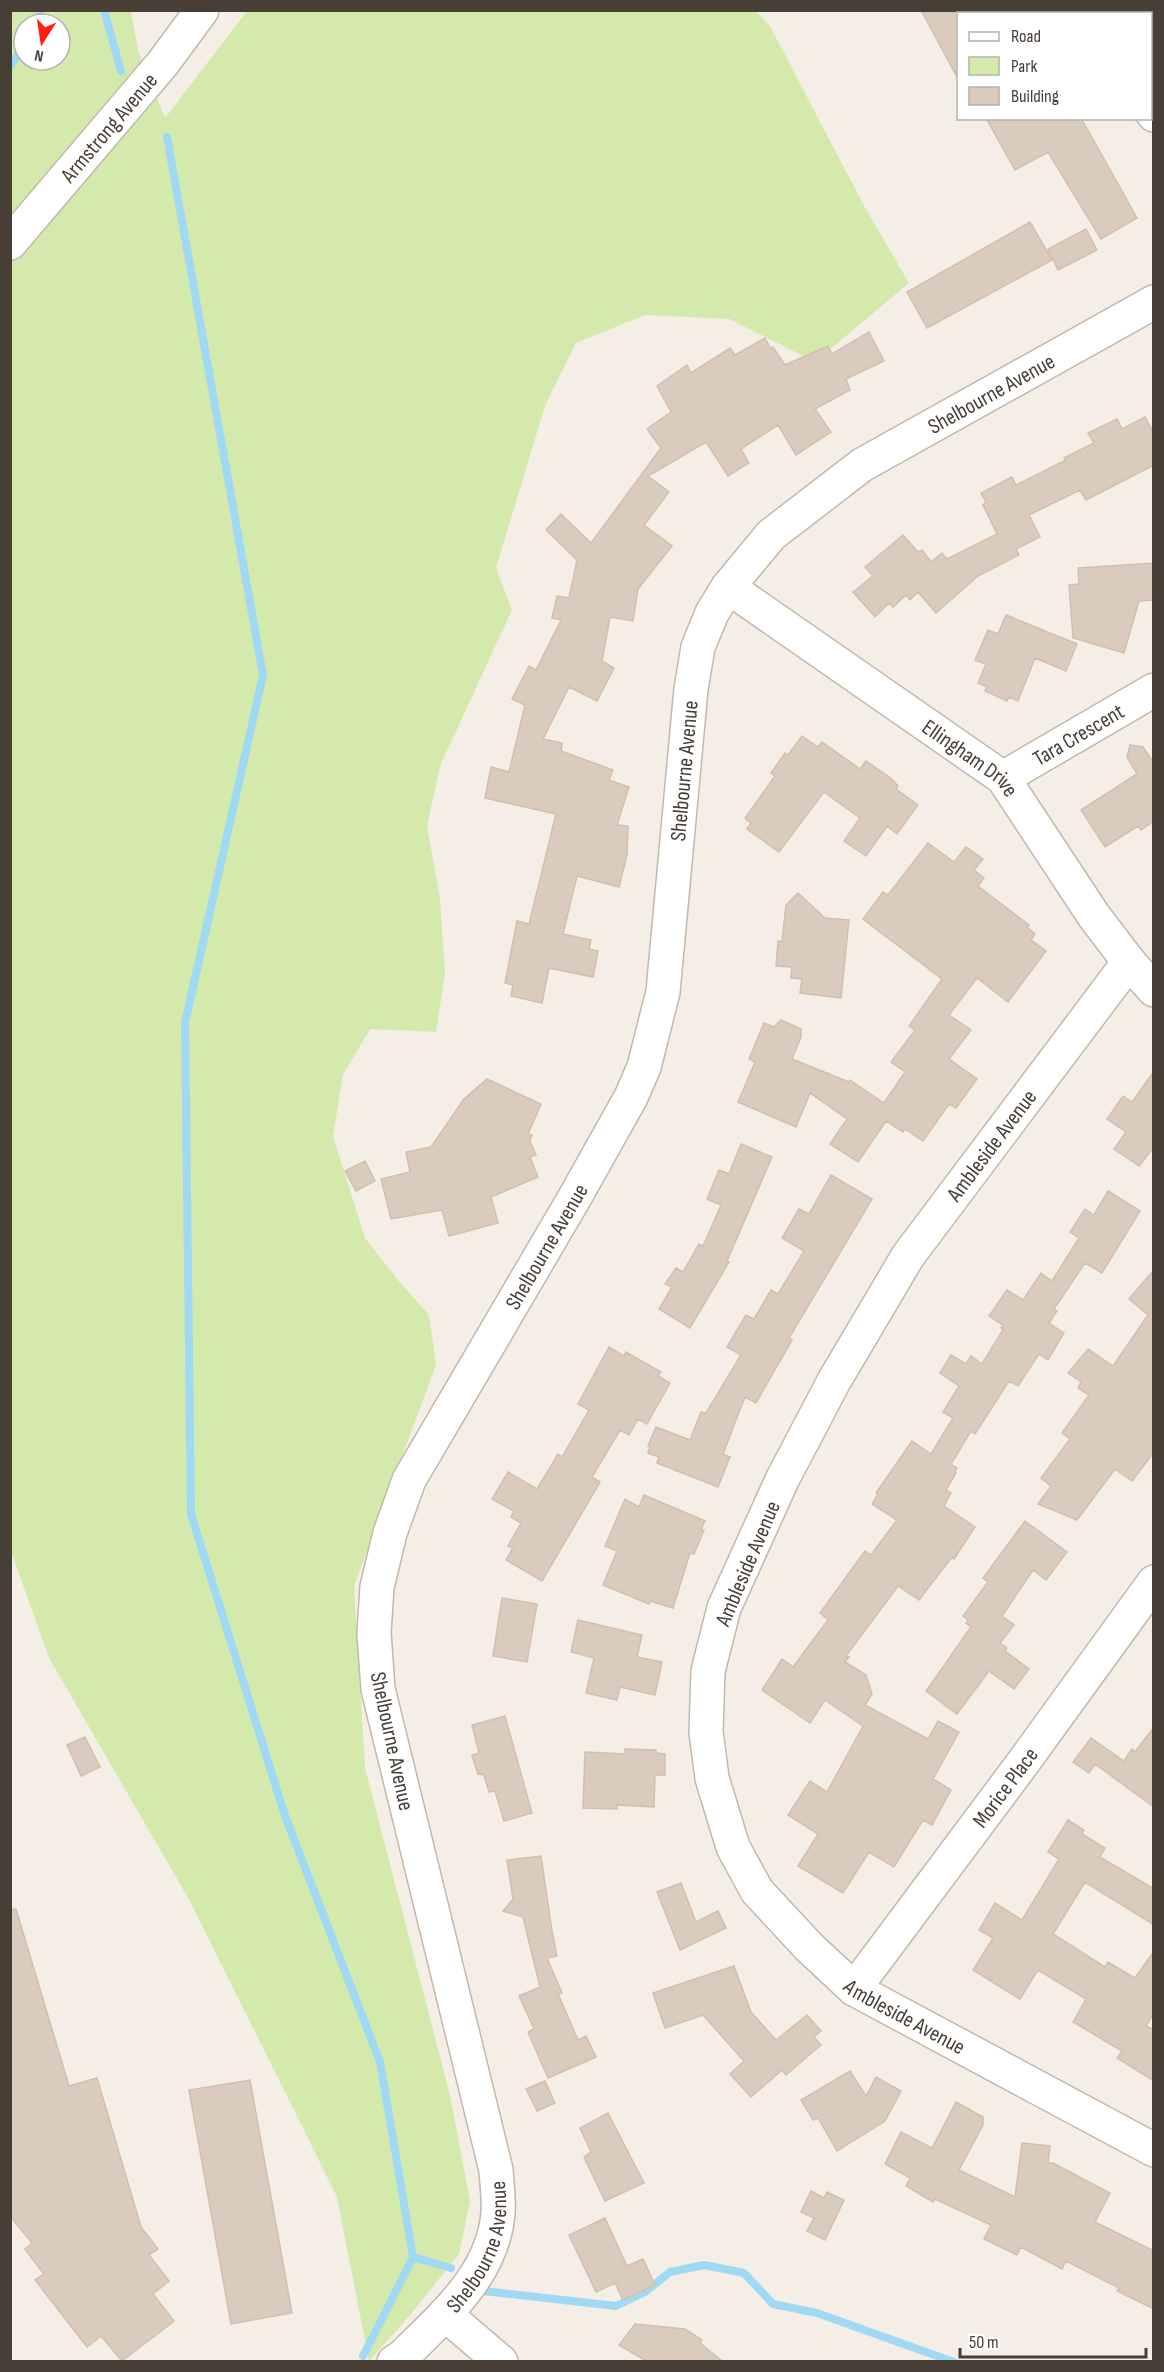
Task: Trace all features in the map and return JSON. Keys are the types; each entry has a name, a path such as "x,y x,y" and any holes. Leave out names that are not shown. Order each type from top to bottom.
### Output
{"street":[{"name":"Armstrong Avenue","path":"10,243 163,63 202,10"},
{"name":"Shelbourne Avenue","path":"394,2361 402,2357 470,2287 485,2262 494,2237 498,2212 496,2170 378,1689 374,1633 376,1587 390,1533 409,1480 575,1197 631,1097 644,1067 663,992 691,689 698,647 712,613 728,586 771,536 862,465 1154,302"},
{"name":"Ellingham Drive","path":"728,586 1004,778 1094,916 1128,962 1154,990"},
{"name":"Tara Crescent","path":"1004,778 1154,690"},
{"name":"Ambleside Avenue","path":"1128,962 908,1256 834,1381 787,1470 724,1608 708,1671 706,1732 712,1778 733,1847 757,1891 809,1947 854,1989 1154,2150"},
{"name":"Morice Place","path":"854,1989 1154,1582"},
{"path":"445,2314 501,2361"}],"green space":[{"path":"11,11 131,11 138,50 165,118 247,11 756,11 770,26 863,204 909,283 815,362 729,319 645,315 576,343 545,406 496,568 512,610 440,766 427,826 440,899 445,974 436,1032 370,1029 343,1075 333,1136 365,1238 429,1315 436,1365 354,1586 365,1768 450,2095 470,2201 459,2254 406,2320 369,2361 337,2197 191,1903 49,1658 11,1551"}],"building":[{"path":"921,10 958,10 957,77"},
{"path":"987,120 1082,120 1137,218 1101,239 1048,152 1015,170"},
{"path":"1030,222 1052,260 927,328 907,292"},
{"path":"1086,229 1097,250 1058,270 1048,249"},
{"path":"869,332 884,361 846,379 850,390 815,409 831,432 796,455 778,425 741,449 749,463 728,476 706,442 648,476 669,492 644,525 672,546 638,589 633,621 610,617 602,661 614,668 597,701 569,687 543,739 562,743 561,751 613,770 609,780 629,787 617,825 628,826 627,855 619,887 577,876 563,934 591,940 589,949 598,951 593,977 549,968 542,1003 511,996 513,985 505,983 517,921 529,924 556,814 485,798 491,767 509,772 525,705 512,699 529,666 536,670 561,620 552,618 557,596 569,598 577,560 546,530 561,514 591,543 661,448 647,429 671,412 657,386 687,365 691,373 730,348 735,355 765,338 785,365 828,346 832,354"},
{"path":"1145,417 1154,433 1154,465 1086,500 1080,490 1029,515 1040,537 1016,549 1019,555 978,576 936,613 918,592 910,600 906,595 893,607 889,603 875,617 853,592 873,576 865,567 903,535 918,552 922,550 931,562 942,553 947,559 997,534 983,505 986,502 981,493 1012,477 1016,485 1066,460 1064,458 1094,443 1088,433 1117,419 1122,429"},
{"path":"1154,563 1154,600 1139,601 1124,653 1073,638 1069,585 1079,584 1078,568"},
{"path":"1006,615 1077,644 1066,671 1035,658 1018,701 1009,697 1007,701 985,691 987,687 978,683 986,664 975,660 988,630 998,634"},
{"path":"802,736 818,747 822,742 860,769 866,761 892,779 898,786 896,789 918,805 897,834 887,826 866,856 844,841 860,818 824,792 779,852 747,829 751,823 745,818 775,776 771,773 785,753 788,755"},
{"path":"1130,745 1143,747 1154,763 1154,821 1141,830 1138,826 1105,847 1081,810 1137,774 1127,757"},
{"path":"928,843 954,862 966,847 983,859 974,870 984,878 978,886 1029,925 1027,927 1035,934 1031,940 1046,951 1008,1002 977,978 949,1015 971,1030 949,1059 977,1079 956,1108 949,1104 923,1141 905,1129 903,1132 886,1121 858,1162 830,1144 847,1119 810,1093 796,1127 738,1102 755,1062 749,1059 764,1023 774,1027 781,1020 801,1029 801,1037 792,1059 849,1082 850,1080 884,1103 905,1072 891,1062 915,1030 909,1026 942,979 863,919 883,892 888,895"},
{"path":"798,893 825,918 849,920 841,998 800,993 802,979 791,978 792,967 776,966 778,941 782,942 786,905"},
{"path":"1154,1071 1154,1147 1139,1166 1114,1149 1126,1132 1107,1119 1123,1096 1132,1102"},
{"path":"487,1079 541,1104 528,1134 532,1135 530,1141 536,1155 530,1157 538,1177 491,1197 498,1223 449,1236 442,1210 391,1219 381,1179 410,1172 406,1152 431,1147 464,1099"},
{"path":"741,1144 772,1157 727,1261 729,1262 690,1328 659,1309 672,1287 665,1284 676,1268 683,1272 699,1244 703,1246 721,1205 707,1199 719,1170 729,1174"},
{"path":"365,1161 375,1181 356,1191 345,1171"},
{"path":"831,1175 872,1199 789,1338 792,1340 756,1403 745,1397 723,1454 730,1457 718,1487 657,1463 659,1457 648,1453 650,1447 648,1446 656,1427 690,1440 701,1412 706,1413 741,1355 727,1347 746,1315 754,1319 771,1290 778,1294 804,1251 782,1238 799,1209 809,1214"},
{"path":"1108,1191 1140,1211 1102,1273 1085,1263 1054,1309 1057,1311 1049,1323 1064,1333 1048,1360 1039,1354 1018,1386 1009,1381 975,1434 971,1431 951,1464 957,1468 946,1490 951,1493 944,1506 975,1527 954,1559 952,1557 919,1600 898,1586 846,1656 849,1657 845,1662 866,1675 872,1694 865,1705 928,1739 938,1721 959,1732 933,1779 951,1790 932,1825 923,1820 894,1867 869,1852 843,1893 798,1866 818,1834 788,1815 810,1781 827,1792 863,1726 825,1700 810,1723 762,1690 782,1659 793,1667 828,1620 820,1613 865,1551 871,1555 897,1520 872,1504 878,1494 876,1493 912,1441 931,1454 953,1418 943,1412 959,1386 940,1373 951,1355 966,1364 971,1356 982,1364 1003,1330 1001,1328 1003,1325 989,1316 1007,1290 1023,1300 1041,1273 1052,1281 1079,1238 1070,1232 1085,1209 1094,1215"},
{"path":"1154,1270 1154,1452 1132,1481 1115,1469 1077,1520 1038,1504 1051,1486 1041,1478 1070,1439 1062,1433 1089,1395 1078,1388 1081,1382 1068,1373 1088,1349 1113,1366 1148,1315 1129,1299"},
{"path":"609,1347 624,1356 626,1352 661,1372 658,1376 670,1383 647,1424 638,1419 629,1435 620,1430 592,1477 600,1482 599,1484 542,1581 506,1560 513,1548 508,1546 521,1523 511,1517 514,1511 492,1499 508,1472 537,1489 558,1454 562,1457 589,1410 578,1404"},
{"path":"644,1495 705,1521 701,1529 704,1530 694,1554 690,1553 673,1608 650,1601 649,1604 603,1585 617,1551 605,1546 625,1499 639,1507"},
{"path":"1025,1521 1067,1552 1046,1580 1033,1570 1002,1616 1014,1625 1000,1643 1007,1648 1005,1651 1029,1669 1014,1689 989,1671 957,1714 926,1691 971,1627 963,1616 988,1582 983,1578"},
{"path":"502,1598 537,1604 527,1662 493,1656"},
{"path":"578,1620 642,1635 637,1657 662,1662 655,1695 620,1687 617,1700 586,1693 594,1658 571,1652"},
{"path":"505,1716 532,1813 504,1821 495,1791 489,1792 484,1775 478,1774 472,1755 479,1753 472,1725"},
{"path":"1154,1727 1154,1807 1095,1764 1089,1773 1073,1762 1091,1738 1124,1761 1132,1749 1135,1752"},
{"path":"85,1737 100,1767 81,1776 67,1745"},
{"path":"625,1749 656,1750 656,1753 665,1754 665,1775 655,1775 654,1807 617,1805 617,1809 583,1808 585,1752 625,1754"},
{"path":"1068,1820 1084,1830 1082,1834 1105,1848 1100,1857 1154,1889 1154,1925 1085,1882 1053,1934 1105,1967 1108,1962 1135,1978 1154,1951 1154,2013 1146,2026 1154,2030 1154,2081 1117,2058 1122,2051 1073,2022 1086,1999 1038,1970 1020,1999 973,1970 993,1938 979,1930 995,1903 1022,1920 1059,1859 1048,1852"},
{"path":"541,1856 557,1956 547,1958 562,1993 558,1994 578,2040 586,2036 596,2057 548,2078 528,2032 534,2029 519,1996 540,1987 523,1917 503,1911 513,1899 507,1860"},
{"path":"681,1883 696,1922 718,1911 726,1928 680,1950 657,1892"},
{"path":"16,1909 69,2086 97,2078 141,2227 158,2249 149,2255 169,2281 153,2294 174,2321 122,2361 101,2336 87,2347 35,2280 44,2274 25,2249 32,2243 10,2216 10,1910"},
{"path":"734,1966 751,2012 776,2040 807,2015 821,2031 814,2037 821,2045 786,2075 782,2070 751,2097 730,2074 744,2061 703,2015 665,2028 653,1993"},
{"path":"850,2071 866,2096 876,2077 901,2091 885,2121 837,2151 818,2118 813,2120 801,2100"},
{"path":"250,2080 292,2313 231,2324 189,2090"},
{"path":"545,2081 555,2103 537,2111 526,2089"},
{"path":"956,2102 983,2117 983,2125 959,2170 1015,2197 1022,2143 1050,2146 1048,2163 1053,2163 1110,2193 1095,2222 1154,2251 1154,2309 1117,2291 1119,2288 1066,2261 1062,2269 1021,2247 1017,2255 984,2239 991,2225 935,2199 933,2202 906,2186 910,2178 885,2164 901,2132 932,2148"},
{"path":"608,2113 644,2183 605,2201 584,2157 591,2152 580,2128"},
{"path":"811,2191 824,2198 827,2192 844,2200 825,2240 807,2231 814,2218 801,2212"},
{"path":"605,2218 627,2266 643,2259 655,2285 623,2300 615,2283 596,2292 569,2235"},
{"path":"635,2324 685,2329 702,2340 700,2343 722,2361 646,2361 619,2345"}],"waterway":[{"path":"104,10 121,71"},
{"path":"167,137 263,675 185,1023 191,1514 285,1816 380,2062 413,2257 363,2356"},
{"path":"413,2257 451,2268"},
{"path":"483,2291 616,2306 645,2292 670,2272 704,2265 744,2273 773,2304 817,2313 954,2362"}]}
